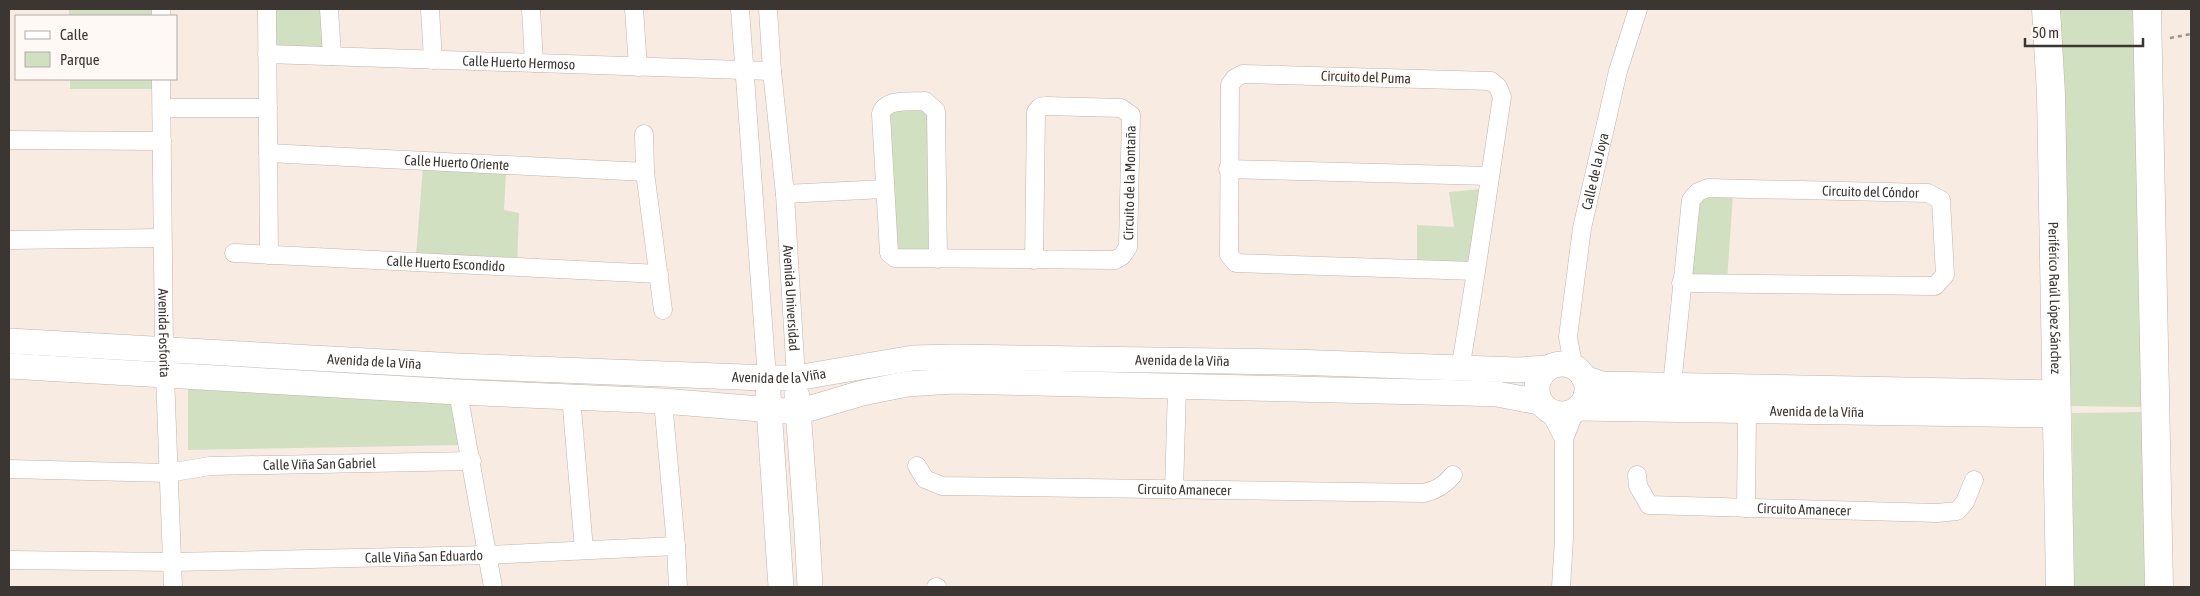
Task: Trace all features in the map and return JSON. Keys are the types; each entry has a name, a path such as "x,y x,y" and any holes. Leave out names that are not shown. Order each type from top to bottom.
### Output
{"main road":[{"name":"Periférico Raúl López Sánchez","path":"2046,9 2051,94 2060,587"},
{"path":"2147,9 2159,587"}],"street":[{"path":"267,9 269,254"},
{"path":"329,9 332,56"},
{"path":"430,9 434,60"},
{"path":"531,9 534,63"},
{"path":"634,9 638,67"},
{"path":"740,9 781,587"},
{"name":"Avenida Universidad","path":"768,9 772,71 785,194 798,412 808,531 810,587"},
{"name":"Calle de la Joya","path":"1550,367 1565,348 1568,337 1582,228 1618,71 1638,9"},
{"name":"Calle Huerto Hermoso","path":"267,54 772,71"},
{"name":"Circuito del Puma","path":"1460,368 1472,302 1475,271 1502,98 1498,87 1491,81 1243,74 1235,78 1230,85 1228,169 1229,255 1236,263 1475,271"},
{"name":"Avenida Fosforita","path":"161,80 164,349 173,587"},
{"name":"Circuito de la Montaña","path":"938,259 936,111 926,101 888,103 882,108 881,114 884,190 889,253 895,258 938,259 1034,260 1115,260 1126,252 1128,247 1131,115 1126,110 1121,108 1046,106 1040,107 1036,112 1034,260"},
{"path":"162,108 268,108"},
{"path":"644,134 645,172 663,310"},
{"path":"9,140 162,141"},
{"name":"Calle Huerto Oriente","path":"268,153 645,172"},
{"path":"1228,169 1490,176"},
{"name":"Circuito del Cóndor","path":"1672,385 1682,283 1691,200 1698,192 1708,188 1928,193 1941,200 1945,275 1935,286 1682,283"},
{"path":"785,194 884,190"},
{"path":"9,240 162,238"},
{"name":"Calle Huerto Escondido","path":"234,253 659,274"},
{"name":"Calle de la Joya","path":"1568,337 1572,359 1581,374"},
{"name":"Avenida de la Viña","path":"9,340 457,366 767,378 796,378 913,358 1293,362 1517,370 1550,367"},
{"path":"1104,385 1105,359"},
{"path":"1293,362 1293,389"},
{"path":"1561,587 1564,539 1564,439 1576,410 1586,394 1581,374 1566,364 1550,367 1539,377 1536,390 1564,439"},
{"name":"Avenida de la Viña","path":"9,366 458,392 663,401 798,412 862,393 907,384 952,381 1177,388 1497,394 1545,407"},
{"name":"Avenida de la Viña","path":"1581,374 1602,384 1672,385 1832,400 2056,404"},
{"path":"1174,490 1177,388"},
{"path":"458,392 472,460 493,587"},
{"path":"571,396 584,550"},
{"name":"Avenida de la Viña","path":"1576,410 1747,411 1832,400"},
{"path":"663,401 678,587"},
{"path":"1545,407 1562,414 1576,410"},
{"path":"1746,508 1747,411"},
{"name":"Calle Viña San Gabriel","path":"9,469 168,473 210,466 472,460"},
{"name":"Circuito Amanecer","path":"918,466 925,479 942,486 1174,490 1424,493 1435,491 1446,484 1453,474"},
{"name":"Circuito Amanecer","path":"1637,475 1640,491 1650,505 1937,513 1957,511 1965,502 1974,480"},
{"name":"Calle Viña San Eduardo","path":"9,560 172,562 488,555 676,546"}],"green space":[{"path":"69,9 152,9 152,15 69,15"},
{"path":"273,9 324,9 326,53 273,49"},
{"path":"2052,9 2133,9 2145,407 2070,406"},
{"path":"70,80 153,80 153,89 70,89"},
{"path":"926,105 934,113 934,257 896,256 886,113"},
{"path":"423,167 506,172 504,210 519,213 517,264 416,256"},
{"path":"1481,189 1469,266 1417,269 1417,225 1454,227 1449,192"},
{"path":"1705,190 1733,194 1727,281 1684,280 1697,199"},
{"path":"188,388 454,401 463,445 188,450"},
{"path":"2143,412 2145,587 2074,587 2072,413"}]}
